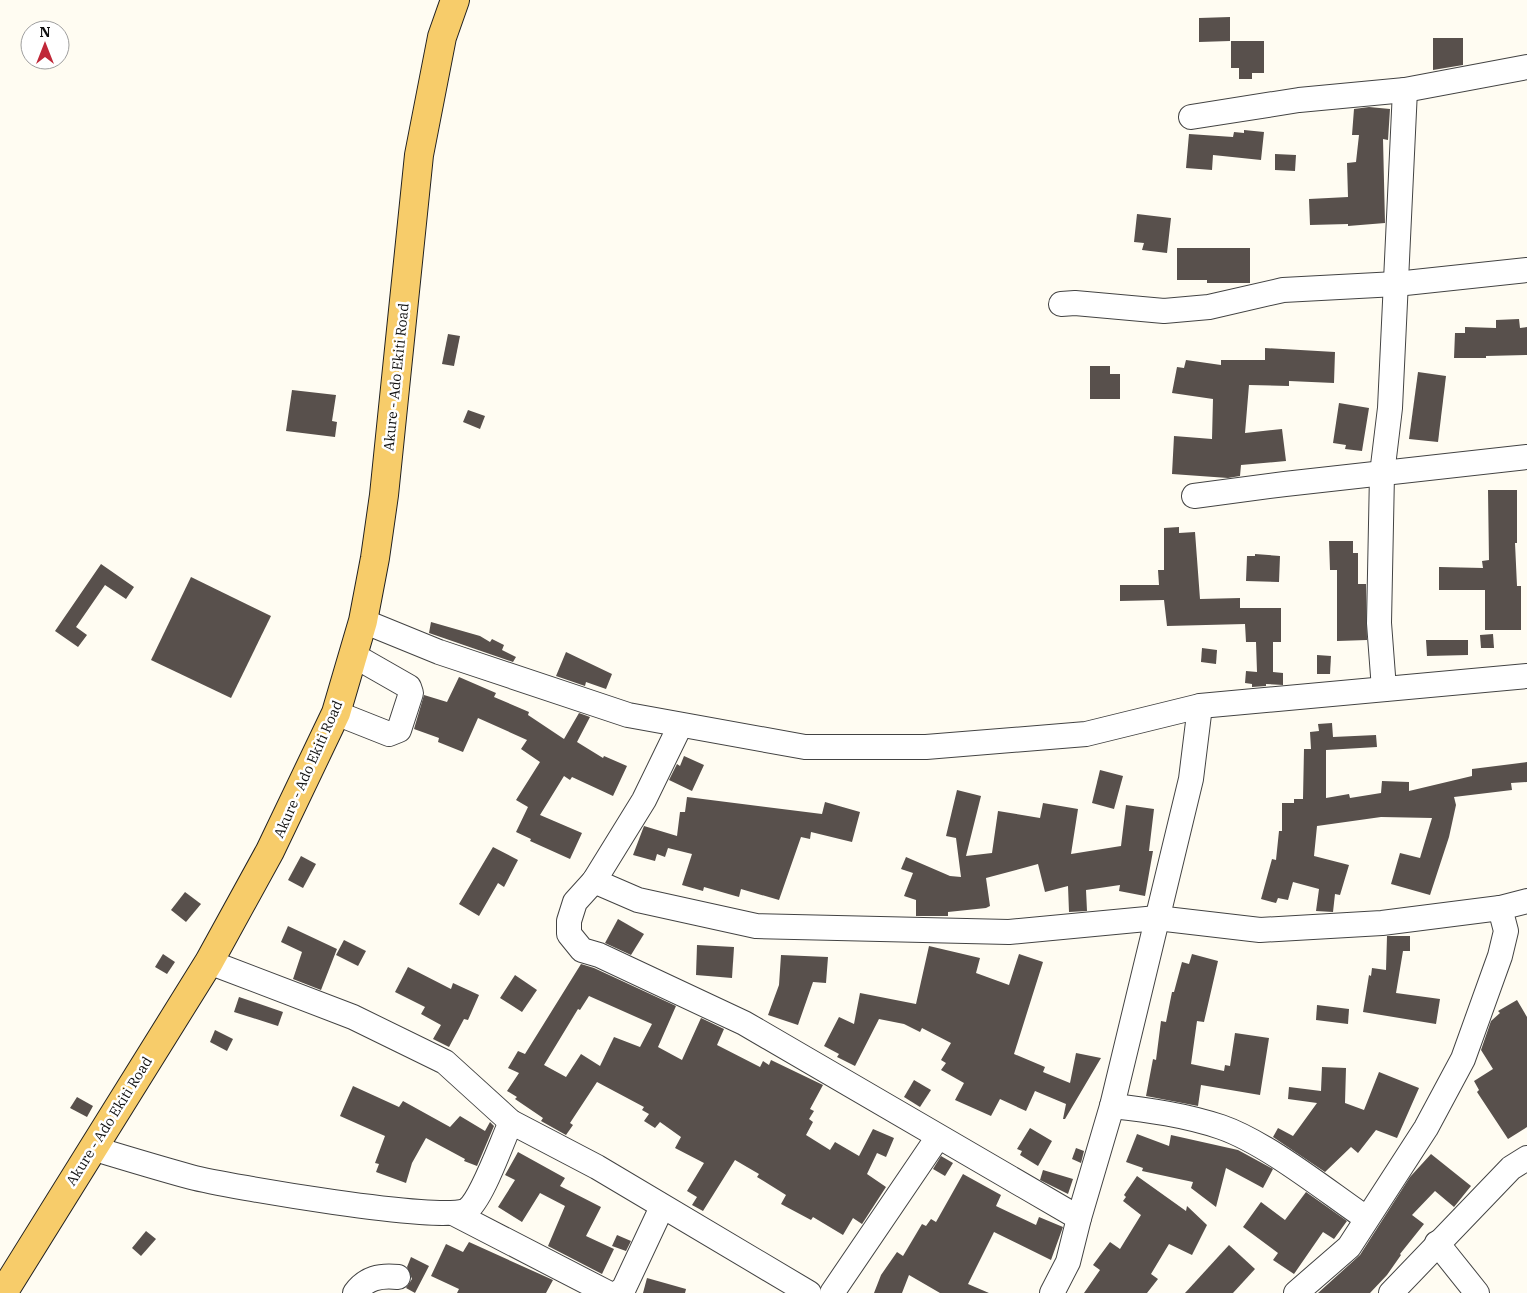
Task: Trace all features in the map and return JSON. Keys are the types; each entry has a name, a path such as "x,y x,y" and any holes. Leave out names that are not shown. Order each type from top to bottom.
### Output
{"main road":[{"name":"Akure - Ado Ekiti Road","path":"3,1293 209,962 270,851 336,713 363,621 384,495 419,155 442,37 455,0"}],"street":[{"path":"1192,117 1299,100 1405,90 1527,67"},
{"path":"1384,689 1379,623 1382,474 1390,408 1405,90"},
{"path":"1061,304 1075,303 1164,310 1209,306 1283,290 1396,284 1527,270"},
{"path":"1194,496 1527,457"},
{"path":"363,621 438,652 628,715 680,726 805,747 926,747 1086,734 1200,706 1527,676"},
{"path":"336,713 389,734 399,730 411,693 409,687 353,655"},
{"path":"1052,1293 1068,1262 1112,1106 1191,779 1200,706"},
{"path":"680,726 644,800 594,881 575,902 569,921 569,934 582,950 599,955 744,1023 1079,1218"},
{"path":"594,881 638,900 756,926 1009,932 1157,918 1260,930 1382,923 1500,908 1527,901"},
{"path":"1296,1293 1349,1246 1426,1128 1463,1059 1500,956 1506,931 1500,908"},
{"path":"209,962 354,1017 445,1062 511,1122 597,1167 662,1208 809,1293"},
{"path":"1112,1106 1166,1112 1222,1128 1289,1165 1366,1218"},
{"path":"92,1148 192,1178 278,1194 423,1214 455,1214 467,1210 479,1196 511,1122"},
{"path":"832,1293 938,1137"},
{"path":"1391,1293 1511,1168 1527,1158"},
{"path":"618,1293 624,1288 662,1208"},
{"path":"455,1214 608,1293"},
{"path":"1437,1243 1477,1293"},
{"path":"355,1293 360,1286 372,1279 383,1276 398,1277"}],"building":[{"path":"1230,17 1230,41 1199,42 1199,18"},
{"path":"1433,38 1463,38 1463,65 1433,70"},
{"path":"1231,41 1264,41 1264,73 1252,73 1252,79 1239,79 1239,68 1231,68"},
{"path":"1369,107 1390,109 1388,140 1383,139 1385,223 1348,226 1348,224 1310,225 1309,199 1348,197 1347,163 1356,162 1359,135 1352,135 1354,109"},
{"path":"1244,130 1264,132 1261,160 1213,155 1212,170 1186,168 1189,134 1233,137 1234,132 1244,133"},
{"path":"1275,154 1296,155 1295,171 1275,170"},
{"path":"1137,214 1171,218 1167,253 1142,250 1144,243 1134,242"},
{"path":"1177,248 1250,248 1250,283 1207,283 1207,280 1177,280"},
{"path":"1519,319 1520,328 1527,327 1527,355 1454,358 1455,333 1465,333 1465,327 1496,328 1496,320"},
{"path":"448,334 460,336 454,366 442,364"},
{"path":"1265,348 1335,352 1334,383 1289,381 1289,386 1249,385 1245,433 1282,429 1286,461 1241,465 1240,476 1228,478 1172,474 1174,436 1212,439 1213,399 1172,393 1177,367 1184,368 1186,360 1221,365 1221,360 1265,360"},
{"path":"1090,366 1110,366 1110,374 1120,374 1120,399 1090,399"},
{"path":"1418,372 1446,376 1438,442 1409,439"},
{"path":"292,390 336,395 332,421 337,422 335,437 286,431"},
{"path":"1339,403 1369,408 1362,451 1345,449 1346,445 1333,443"},
{"path":"468,410 485,416 480,429 463,422"},
{"path":"1488,490 1517,490 1517,543 1515,543 1517,586 1521,586 1521,630 1485,630 1485,590 1439,590 1439,567 1483,568 1482,561 1489,560"},
{"path":"1179,527 1179,533 1195,532 1200,599 1240,598 1240,608 1281,608 1281,642 1273,642 1273,672 1283,673 1283,685 1266,684 1266,686 1252,687 1252,684 1245,683 1246,671 1257,672 1256,642 1246,642 1245,624 1167,626 1164,600 1120,601 1120,585 1159,585 1158,570 1164,570 1164,528"},
{"path":"1329,541 1353,541 1353,553 1358,553 1358,584 1366,584 1367,640 1337,641 1337,570 1330,570"},
{"path":"1255,554 1280,556 1279,582 1246,581 1247,556 1255,556"},
{"path":"101,564 134,587 126,599 105,585 76,627 87,635 78,647 55,631"},
{"path":"191,577 271,616 231,698 151,660"},
{"path":"431,622 480,636 490,642 492,639 504,645 502,650 516,657 513,662 429,633"},
{"path":"1493,634 1494,648 1481,648 1480,635"},
{"path":"1426,640 1468,640 1468,655 1427,656"},
{"path":"1202,648 1217,650 1216,664 1201,662"},
{"path":"566,652 612,674 606,689 586,682 585,686 556,676"},
{"path":"1317,655 1331,656 1330,674 1317,674"},
{"path":"459,677 496,693 494,697 529,712 528,715 564,739 579,713 590,717 577,742 603,758 604,756 627,766 613,796 572,777 570,780 564,776 540,815 582,833 570,859 530,841 531,839 516,832 528,807 516,800 540,762 521,749 527,740 478,718 463,752 438,742 439,738 414,729 424,695 447,702"},
{"path":"1332,723 1333,737 1376,735 1377,747 1326,750 1326,798 1349,794 1350,798 1381,793 1382,781 1409,782 1409,791 1472,776 1472,769 1527,762 1527,782 1511,783 1512,790 1454,797 1456,805 1449,837 1430,895 1391,884 1400,853 1420,858 1432,818 1381,817 1317,826 1314,856 1349,865 1340,895 1335,894 1333,912 1316,911 1319,889 1293,882 1288,900 1278,898 1276,903 1261,899 1272,859 1276,860 1279,831 1282,831 1282,803 1294,803 1294,799 1303,799 1304,749 1311,749 1310,732 1319,731 1318,724"},
{"path":"684,756 704,765 692,791 669,780 677,764 680,766"},
{"path":"1100,770 1123,776 1114,809 1092,803"},
{"path":"957,790 981,796 966,856 992,853 998,811 1040,818 1043,803 1078,809 1071,854 1121,846 1126,805 1154,809 1149,851 1153,851 1145,896 1119,891 1120,885 1086,890 1087,911 1069,912 1068,886 1045,892 1038,864 986,878 990,906 986,908 948,912 948,916 916,916 916,900 904,896 913,873 901,869 906,857 950,876 961,877 956,838 946,836"},
{"path":"687,797 822,814 825,802 860,812 852,842 811,832 810,839 801,837 779,900 741,889 739,897 704,887 703,891 682,885 692,854 668,848 665,857 657,854 655,861 633,855 644,826 677,836 680,812 685,812"},
{"path":"493,847 518,860 504,887 498,883 479,916 459,904"},
{"path":"301,856 316,864 303,888 288,880"},
{"path":"185,892 201,904 186,922 171,910"},
{"path":"618,919 644,934 631,955 605,943"},
{"path":"288,926 337,949 321,990 293,979 302,952 281,942"},
{"path":"1387,936 1410,936 1410,951 1403,951 1396,993 1440,999 1436,1024 1363,1012 1369,975 1371,976 1372,968 1386,970"},
{"path":"344,940 366,951 358,966 336,955"},
{"path":"697,945 734,947 732,978 696,975"},
{"path":"929,946 980,958 976,973 1009,985 1019,954 1043,962 1014,1054 1045,1067 1043,1072 1070,1083 1076,1053 1101,1058 1065,1119 1063,1119 1066,1104 1035,1091 1026,1111 1000,1099 991,1116 955,1100 964,1083 941,1070 946,1063 941,1060 951,1043 922,1028 920,1032 904,1024 879,1019 855,1066 837,1057 839,1054 824,1046 839,1017 854,1024 860,993 916,1004"},
{"path":"163,954 175,962 167,974 155,967"},
{"path":"1192,954 1218,961 1204,1022 1197,1021 1191,1064 1224,1071 1225,1065 1230,1066 1235,1033 1269,1038 1260,1095 1201,1085 1198,1106 1146,1096 1153,1059 1156,1060 1161,1021 1166,1022 1172,992 1174,992 1182,962 1189,964"},
{"path":"781,955 828,957 826,983 813,982 798,1025 768,1015 779,985"},
{"path":"581,964 594,968 676,1006 658,1047 682,1060 701,1018 724,1029 717,1045 760,1067 763,1061 769,1065 771,1060 823,1085 810,1109 814,1111 809,1119 813,1122 806,1135 830,1150 835,1142 859,1156 873,1129 894,1138 886,1157 877,1153 867,1174 886,1187 862,1224 853,1218 843,1235 813,1217 811,1220 781,1204 786,1195 757,1177 759,1174 735,1160 703,1211 692,1205 697,1197 687,1191 704,1163 675,1148 681,1137 660,1122 655,1128 644,1121 649,1114 642,1110 644,1107 597,1082 570,1123 573,1125 566,1135 541,1121 543,1118 515,1099 517,1097 507,1091 519,1073 508,1068 518,1051 525,1054","holes":["589,996 652,1024 640,1047 614,1037 600,1066 581,1054 566,1077 544,1065 578,1009 580,1010"]},
{"path":"408,967 451,989 453,983 479,995 468,1020 464,1019 449,1047 433,1039 441,1025 421,1014 425,1007 395,992"},
{"path":"515,975 537,990 522,1012 500,998"},
{"path":"239,997 283,1012 278,1026 234,1012"},
{"path":"1517,1000 1527,1017 1527,1127 1508,1139 1477,1092 1479,1090 1474,1081 1493,1069 1481,1050 1491,1021 1500,1013 1498,1011"},
{"path":"1317,1005 1349,1009 1348,1024 1316,1020"},
{"path":"215,1030 233,1039 227,1051 210,1042"},
{"path":"1322,1067 1346,1068 1345,1103 1364,1110 1379,1072 1419,1088 1397,1138 1376,1130 1358,1153 1351,1147 1325,1172 1273,1137 1278,1128 1293,1136 1317,1103 1288,1099 1289,1087 1321,1091"},
{"path":"914,1080 931,1090 920,1107 904,1097"},
{"path":"353,1086 399,1107 403,1101 450,1127 460,1116 485,1131 490,1122 494,1126 477,1166 464,1161 465,1159 426,1138 412,1163 406,1183 376,1172 379,1164 375,1163 385,1136 340,1116"},
{"path":"77,1097 93,1106 87,1117 70,1108"},
{"path":"1030,1128 1052,1141 1038,1166 1020,1155 1022,1151 1017,1149"},
{"path":"1137,1134 1169,1146 1171,1135 1238,1150 1273,1169 1263,1188 1226,1168 1216,1207 1191,1188 1193,1182 1142,1171 1143,1168 1126,1162"},
{"path":"1076,1148 1084,1151 1081,1163 1072,1159"},
{"path":"518,1152 565,1178 560,1186 601,1207 586,1236 614,1249 602,1274 548,1246 565,1206 540,1193 522,1222 498,1207 515,1180 505,1175"},
{"path":"1431,1154 1471,1186 1454,1207 1435,1191 1412,1215 1424,1224 1400,1254 1387,1275 1370,1293 1318,1293 1360,1255 1410,1177"},
{"path":"941,1156 953,1163 945,1176 933,1169"},
{"path":"1043,1170 1073,1179 1068,1194 1040,1180"},
{"path":"963,1174 1001,1195 996,1206 1036,1225 1039,1217 1063,1227 1051,1260 994,1232 968,1284 989,1293 940,1293 909,1275 902,1293 874,1293 881,1275 897,1252 903,1256 922,1224 926,1226 931,1219 936,1222"},
{"path":"1137,1176 1186,1211 1187,1206 1207,1225 1192,1255 1169,1244 1151,1274 1158,1279 1147,1293 1084,1293 1100,1270 1093,1265 1110,1242 1120,1249 1141,1215 1123,1201 1126,1197 1124,1195"},
{"path":"1306,1192 1347,1221 1334,1239 1323,1232 1294,1274 1273,1260 1278,1253 1243,1227 1261,1202 1285,1220"},
{"path":"146,1231 156,1239 141,1256 132,1248"},
{"path":"617,1235 631,1241 626,1251 612,1246"},
{"path":"469,1242 553,1280 546,1293 457,1293 459,1289 431,1276 446,1244 463,1252"},
{"path":"1229,1245 1255,1269 1233,1293 1185,1293"},
{"path":"411,1257 429,1266 415,1293 406,1288 412,1279 407,1267"},
{"path":"647,1278 686,1289 685,1293 643,1293"}]}
